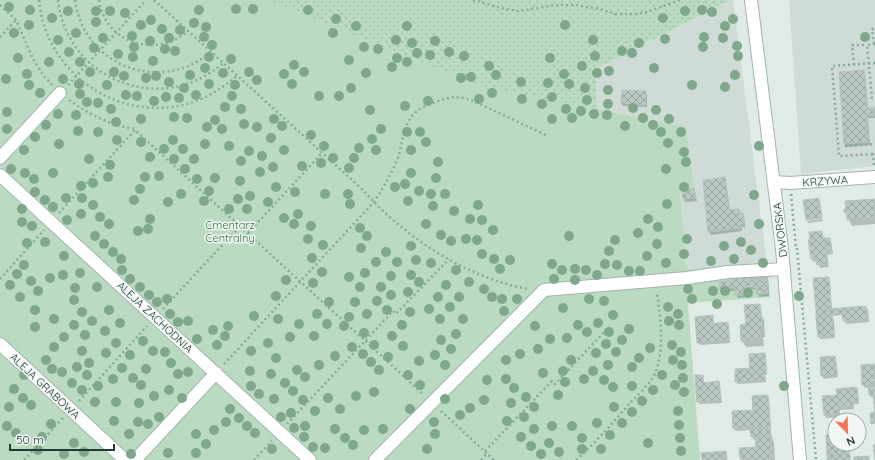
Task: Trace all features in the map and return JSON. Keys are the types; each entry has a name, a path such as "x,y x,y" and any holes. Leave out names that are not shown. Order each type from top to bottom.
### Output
{"street":[{"name":"DWORSKA","path":"751,0 784,269 800,460"},
{"path":"0,158 60,93"},
{"name":"ALEJA ZACHODNIA","path":"0,175 310,460"},
{"name":"KRZYWA","path":"774,182 790,183 875,177"},
{"path":"375,460 544,290 687,278 728,272 784,269"},
{"name":"ALEJA GRABOWA","path":"0,344 125,460"},
{"path":"135,460 216,373"}],"path":[{"path":"39,0 41,17 50,42 64,63 76,76 92,88 114,100 140,107 156,108 187,104 224,87 237,76"},
{"path":"58,0 61,16 68,36 80,53 89,62 114,80 136,87 155,89 171,88 192,83 209,75 223,63"},
{"path":"75,0 82,26 90,38 100,50 118,63 128,68 151,72 173,71 184,68 211,52"},
{"path":"99,0 105,18 117,32 133,42 148,46 157,45 171,42 188,31"},
{"path":"60,93 146,0"},
{"path":"154,0 362,189 374,202 410,233 449,259 470,270 507,284 544,290"},
{"path":"473,0 505,9 519,10 555,5 576,5 600,9 615,14 635,14 647,12 680,0"},
{"path":"0,5 16,20 28,49 36,63 44,76 60,93 78,107 98,119 135,130 494,460"},
{"path":"0,37 16,20"},
{"path":"854,65 852,45 874,44 872,29 875,29"},
{"path":"867,45 872,98 875,98"},
{"path":"874,154 839,156 832,66 875,63"},
{"path":"216,373 374,202 391,176 398,157 402,136 415,112 428,105 454,97 463,98 548,136"},
{"path":"0,279 135,130"},
{"path":"845,146 875,144"},
{"path":"874,169 875,150"},
{"path":"248,233 322,153"},
{"path":"791,192 816,460"},
{"path":"24,460 240,226"},
{"path":"790,249 797,248"},
{"path":"254,460 392,311 396,314 449,259"},
{"path":"576,460 594,444 645,388 656,373 660,358 662,339 656,281"},
{"path":"481,460 486,452 552,381 555,384 609,327"}],"shaded area":[{"path":"730,0 733,0 767,265 686,269 680,191 694,187 686,127 598,110 595,69"},
{"path":"789,0 875,0 875,166 801,174"}],"green space":[{"name":"Cmentarz Centralny","path":"0,0 267,0 476,85 686,127 694,187 680,191 686,269 767,265 770,297 688,303 700,460 0,460"},
{"path":"267,0 730,0 595,69 598,110 476,85"}],"building":[{"path":"864,70 867,108 875,107 875,115 867,116 869,142 844,144 839,72"},
{"path":"622,90 646,91 645,105 621,103"},
{"path":"725,177 729,210 739,209 740,213 743,213 744,224 741,224 741,228 708,232 703,180"},
{"path":"694,188 696,198 683,199 682,191"},
{"path":"819,198 822,218 806,220 803,200"},
{"path":"875,199 875,217 847,220 847,215 844,212 846,207 845,201"},
{"path":"822,231 823,239 810,240 809,232"},
{"path":"824,238 828,264 817,265 816,258 811,259 808,240"},
{"path":"824,238 830,238 832,252 826,252"},
{"path":"767,275 768,293 764,294 763,279 749,280 750,287 744,287 744,276"},
{"path":"729,276 744,276 745,295 735,295 735,288 730,288"},
{"path":"829,277 831,308 816,310 813,278"},
{"path":"763,279 764,294 756,294 756,287 750,287 749,280"},
{"path":"719,281 730,281 730,288 720,289"},
{"path":"760,304 760,313 745,314 744,305"},
{"path":"866,306 867,319 843,321 842,308"},
{"path":"842,308 842,313 829,314 829,309"},
{"path":"829,309 829,317 816,318 816,310"},
{"path":"761,312 761,339 741,341 740,325 746,324 745,314"},
{"path":"713,315 713,324 728,322 729,340 697,343 695,317"},
{"path":"832,316 834,336 818,337 816,318"},
{"path":"765,353 766,372 750,373 749,354"},
{"path":"835,356 837,375 821,376 820,357"},
{"path":"875,364 875,384 862,385 861,365"},
{"path":"750,368 750,373 764,372 765,380 735,382 735,369"},
{"path":"695,375 703,375 704,392 696,392"},
{"path":"719,381 720,390 704,392 703,383"},
{"path":"875,384 875,394 869,395 868,385"},
{"path":"857,387 858,401 853,401 853,407 845,407 844,402 838,402 836,389"},
{"path":"720,390 721,400 697,402 696,392"},
{"path":"873,394 875,394 875,412"},
{"path":"768,395 770,426 733,429 732,411 753,410 752,396"},
{"path":"838,395 839,412 827,412 827,415 824,415 822,396"},
{"path":"838,402 844,402 845,407 839,408"},
{"path":"875,412 875,423 871,424 870,413"},
{"path":"770,428 771,436 751,437 750,430"},
{"path":"826,435 827,452 843,453 827,454"},
{"path":"771,436 773,460 752,460 752,458 740,459 739,448 756,447 755,437"},
{"path":"873,445 875,445 875,460"},
{"path":"726,451 727,460 702,460 701,453"},
{"path":"849,452 850,460 827,460 827,454"},
{"path":"869,456 869,460 854,460 854,457"}]}
